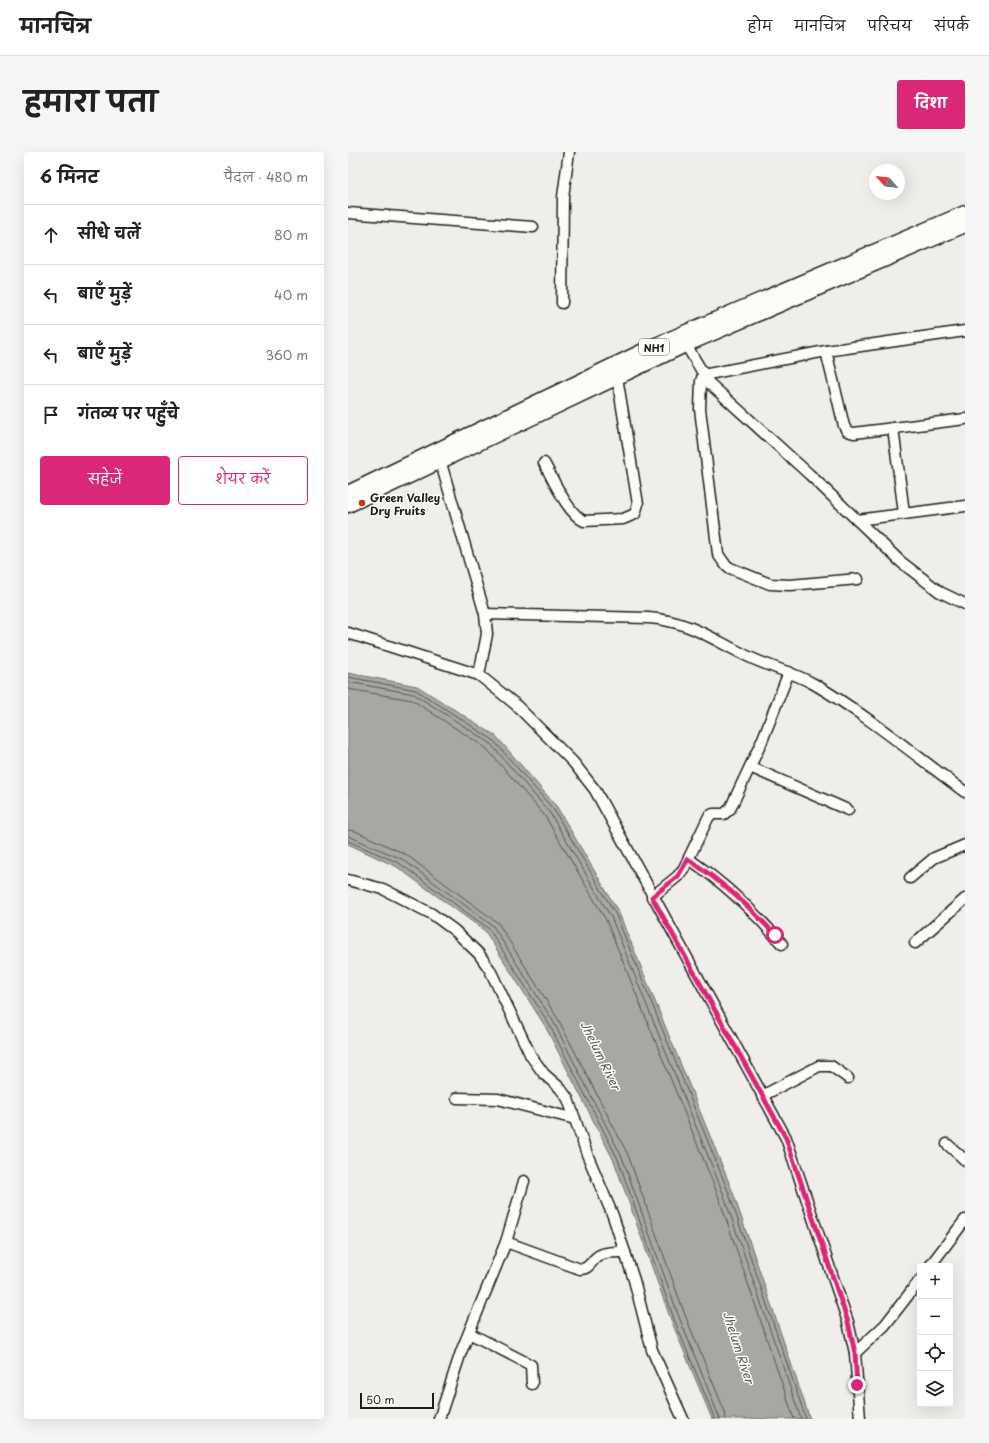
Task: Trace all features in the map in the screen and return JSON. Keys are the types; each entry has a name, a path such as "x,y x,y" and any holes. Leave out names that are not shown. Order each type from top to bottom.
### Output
{"highway":[{"name":"NH1","path":"348,492 965,213"},
{"name":"NH1","path":"683,340 965,225"},
{"name":"NH1","path":"348,505 616,371"}],"street":[{"path":"562,303 563,197 569,152"},
{"path":"348,213 534,227"},
{"path":"703,375 826,351 965,331"},
{"path":"683,340 703,375 901,562 940,592 965,604"},
{"path":"826,351 844,426 847,431 854,433 965,419"},
{"path":"544,463 572,512 580,519 584,521 623,519 635,514 638,504 616,371"},
{"path":"703,375 701,381 700,409 718,554 724,564 730,568 770,584 790,585 858,579"},
{"path":"893,428 904,513"},
{"path":"440,460 484,614 487,634 479,675"},
{"path":"857,520 965,506"},
{"path":"484,614 669,620 700,631 756,661 789,672 813,683 838,699 965,792"},
{"path":"348,633 479,675 516,704 572,762 595,790 652,897 786,1138 848,1322 855,1353 860,1419"},
{"path":"652,897 678,876 709,816 713,814 724,814 730,809 762,741 789,672"},
{"path":"750,767 848,810"},
{"path":"910,878 944,853 965,845"},
{"path":"688,859 719,880 740,898 782,944"},
{"path":"348,880 383,889 432,914 454,930 479,954 490,970 531,1056 544,1074 565,1093 587,1154 613,1216 625,1252 652,1350 683,1419"},
{"path":"916,943 965,899"},
{"path":"762,1096 819,1066 831,1066 848,1078"},
{"path":"457,1098 498,1099 575,1119"},
{"path":"947,1144 965,1160"},
{"path":"439,1419 469,1333 506,1242 524,1181"},
{"path":"932,1263 965,1220"},
{"path":"506,1242 580,1269 588,1267 596,1257 604,1253 625,1252"},
{"path":"855,1353 885,1325 917,1284"},
{"path":"469,1333 530,1365 532,1384"}],"water":[{"name":"Jhelum River","path":"348,673 417,686 496,736 557,807 619,913 732,1190 810,1419 712,1419 671,1320 614,1161 545,1026 485,931 397,867 348,844"}],"place":[{"name":"Green Valley Dry Fruits","path":"362,503"}],"route":[{"path":"775,935 761,918 740,898 719,880 688,859 678,876 652,897 786,1138 848,1322 855,1353 857,1385"}]}
